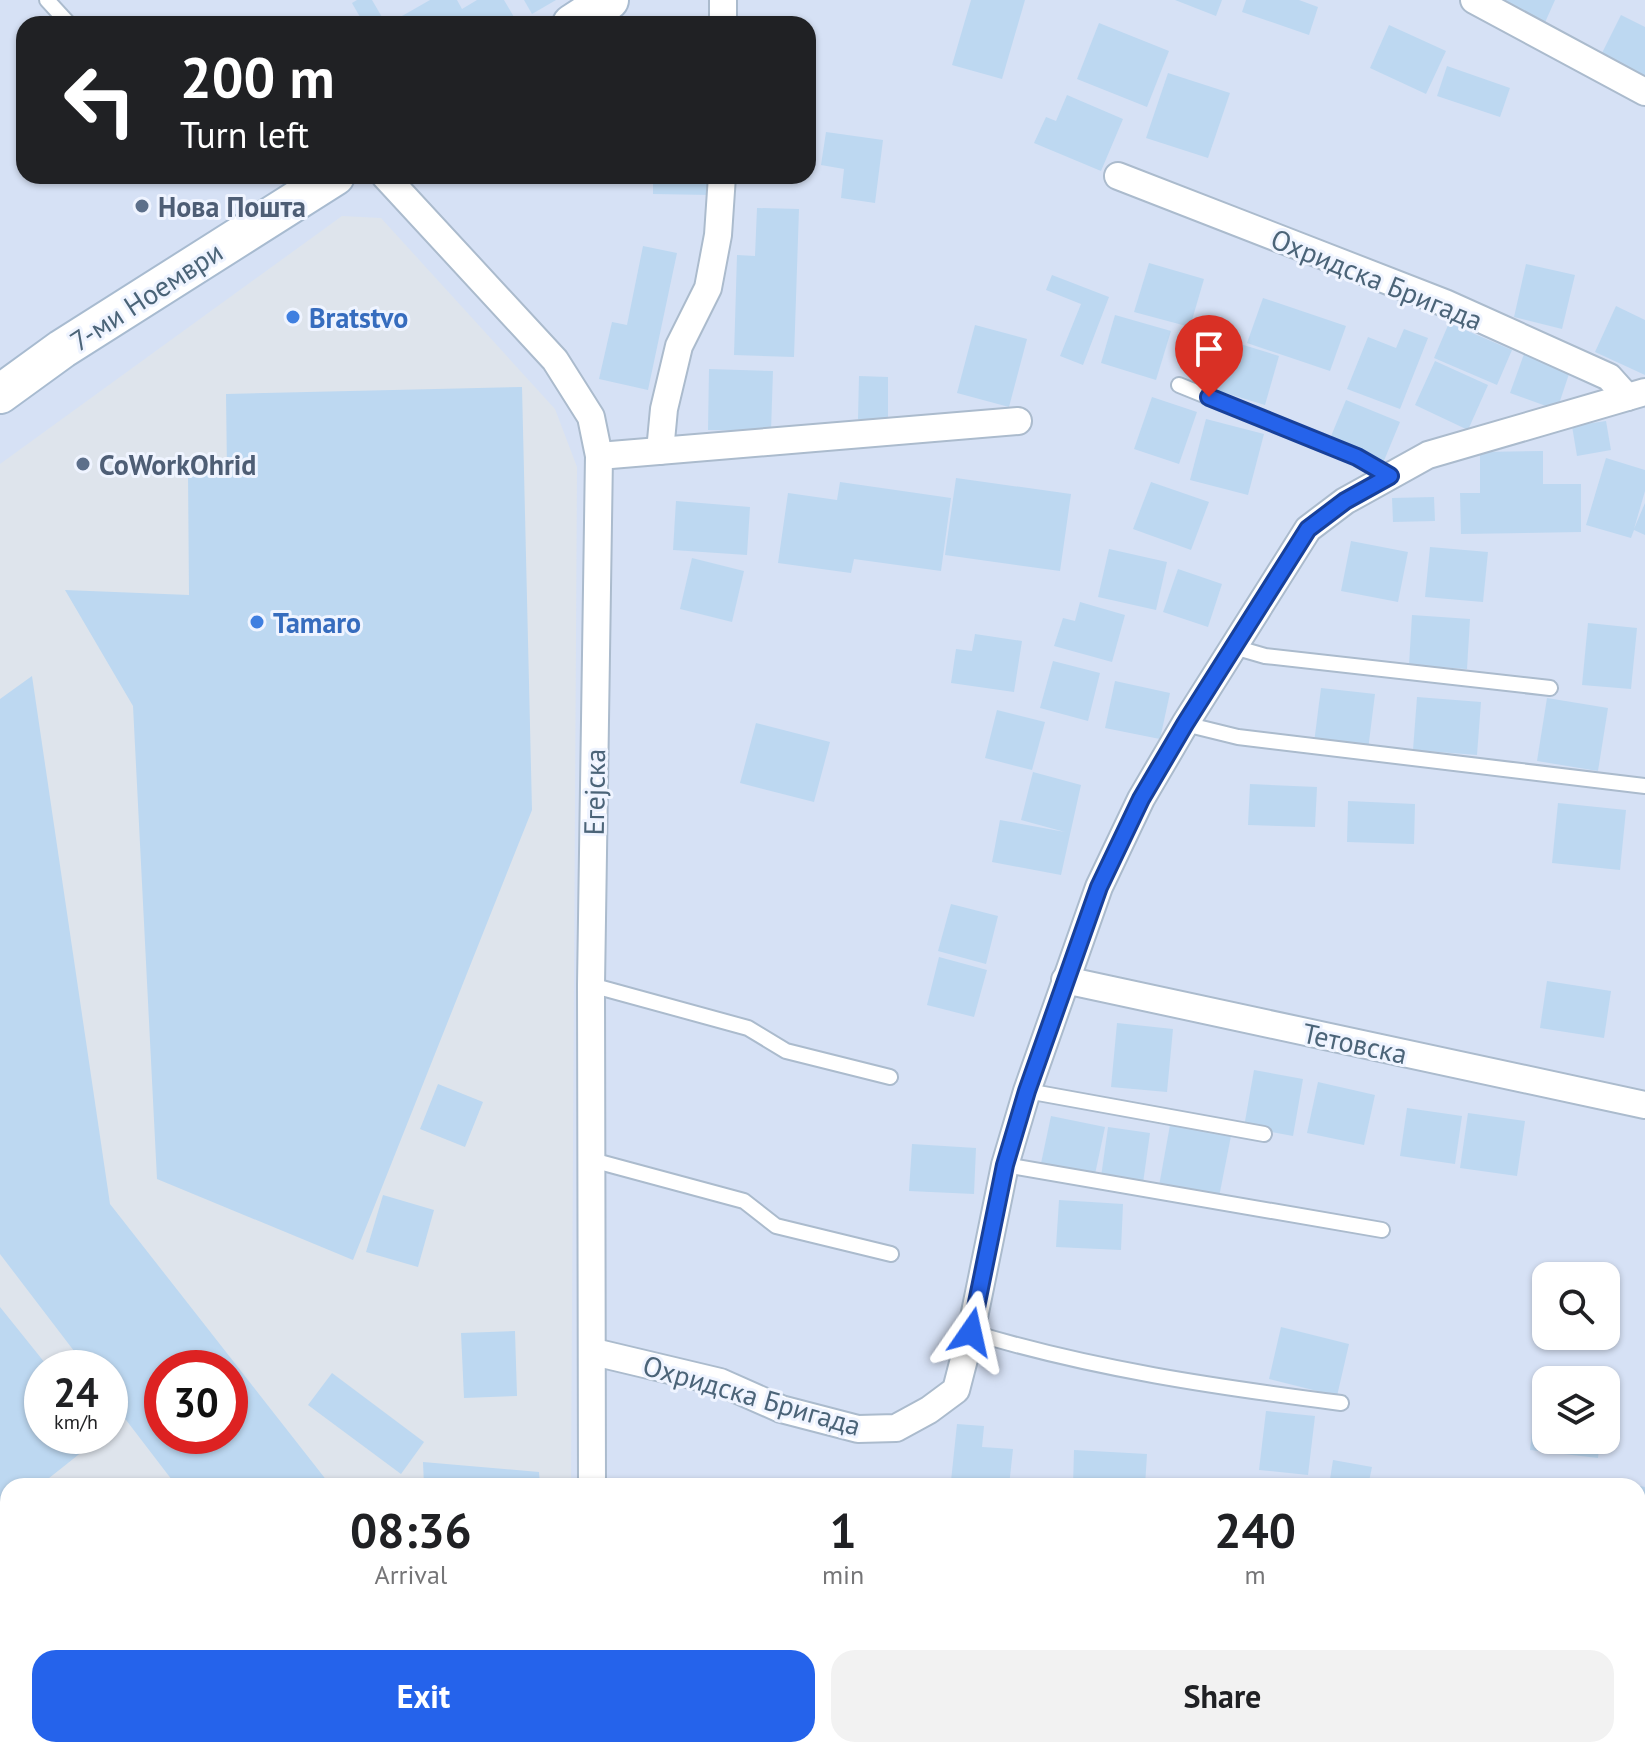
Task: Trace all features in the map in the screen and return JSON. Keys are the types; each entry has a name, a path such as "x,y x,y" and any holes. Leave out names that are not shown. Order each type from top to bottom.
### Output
{"street":[{"path":"584,16 609,0"},
{"path":"1474,0 1645,92"},
{"name":"Охридска Бригада","path":"1118,176 1445,303 1609,377 1636,394"},
{"name":"7-ми Ноември","path":"0,394 62,349 322,184"},
{"name":"Егејска","path":"392,184 555,360 591,417 599,456 591,985 592,1478"},
{"path":"660,451 664,409 679,346 708,288 718,235 721,184"},
{"name":"Охридска Бригада","path":"594,1352 720,1382 781,1409 858,1429 896,1428 929,1410 956,1390 1005,1165 1027,1091 1099,887 1141,799 1308,529 1345,501 1428,455 1636,394"},
{"path":"599,456 1018,421"},
{"name":"Тетовска","path":"1065,980 1645,1105"}],"lane":[{"path":"47,0 62,16"},
{"path":"1179,385 1357,457 1390,476"},
{"path":"1234,647 1265,656 1550,688"},
{"path":"1185,724 1238,737 1645,786"},
{"path":"591,985 748,1028 786,1051 890,1077"},
{"path":"1027,1091 1264,1134"},
{"path":"592,1160 744,1201 776,1226 891,1254"},
{"path":"1005,1165 1382,1230"},
{"path":"971,1332 1062,1358 1220,1388 1341,1403"}],"shaded area":[{"path":"0,0 1645,0 1645,1478 0,1478"},
{"path":"342,216 381,218 555,409 577,467 571,1478 0,1478 0,464"}],"building":[{"path":"372,0 381,16 359,16 352,3"},
{"path":"430,0 457,0 462,9 477,0 504,0 513,16 402,16"},
{"path":"524,0 556,0 532,14"},
{"path":"971,0 1025,0 1002,79 952,65"},
{"path":"1175,0 1222,0 1216,16"},
{"path":"1246,0 1299,0 1318,7 1309,35 1242,12"},
{"path":"1485,0 1555,0 1543,27"},
{"path":"1621,15 1645,27 1645,80 1600,57"},
{"path":"1099,23 1169,51 1147,107 1077,79"},
{"path":"1389,25 1446,51 1426,94 1370,68"},
{"path":"1447,66 1510,88 1500,117 1437,96"},
{"path":"1168,73 1230,93 1208,158 1146,138"},
{"path":"1067,95 1123,119 1101,171 1034,143 1046,117 1056,121"},
{"path":"826,132 883,140 875,203 841,198 844,169 821,165"},
{"path":"653,184 712,184 712,195 653,194"},
{"path":"757,208 799,209 794,357 734,355 737,255 755,256"},
{"path":"643,246 677,253 648,390 599,379 612,322 627,325"},
{"path":"1149,263 1204,279 1190,327 1134,312"},
{"path":"1526,264 1575,275 1562,329 1514,317"},
{"path":"1052,275 1109,297 1083,365 1060,356 1081,304 1046,290"},
{"path":"1263,298 1346,326 1330,371 1247,343"},
{"path":"1616,306 1645,320 1645,375 1595,352"},
{"path":"1115,315 1171,331 1156,380 1101,363"},
{"path":"1449,323 1512,350 1497,385 1434,358"},
{"path":"975,325 1027,339 1009,407 957,393"},
{"path":"1404,329 1428,338 1400,409 1347,389 1368,337 1396,348"},
{"path":"1224,339 1279,356 1265,405 1209,388"},
{"path":"1524,354 1570,371 1557,410 1510,393"},
{"path":"1435,361 1488,385 1468,430 1415,405"},
{"path":"709,369 773,371 771,431 708,430"},
{"path":"859,376 888,377 888,420 858,419"},
{"path":"522,387 532,810 353,1260 157,1179 133,706 65,590 189,595 188,473 227,471 226,394"},
{"path":"1152,397 1197,412 1179,464 1134,449"},
{"path":"1346,400 1400,422 1383,463 1329,441"},
{"path":"1206,419 1264,434 1248,495 1190,480"},
{"path":"1606,421 1611,450 1577,456 1572,426"},
{"path":"1543,451 1543,484 1581,484 1581,532 1461,534 1460,493 1480,493 1480,452"},
{"path":"1606,458 1645,470 1645,491 1634,529 1645,503 1645,535 1634,530 1631,538 1586,525"},
{"path":"956,478 1071,494 1060,571 945,555"},
{"path":"840,482 951,498 941,571 854,559 851,573 778,563 788,493 837,500"},
{"path":"1151,482 1209,502 1191,550 1133,529"},
{"path":"1434,497 1435,521 1393,522 1392,498"},
{"path":"676,501 750,507 747,555 673,550"},
{"path":"1351,541 1408,552 1398,602 1341,591"},
{"path":"1430,547 1488,552 1483,602 1425,597"},
{"path":"1109,549 1167,562 1156,610 1098,597"},
{"path":"692,558 744,571 732,622 680,609"},
{"path":"1178,569 1222,584 1208,627 1163,612"},
{"path":"1080,602 1125,615 1112,662 1054,646 1063,618 1075,621"},
{"path":"1412,615 1470,619 1467,669 1409,665"},
{"path":"1588,623 1637,628 1631,689 1582,685"},
{"path":"975,634 1022,641 1014,692 951,683 956,649 972,651"},
{"path":"1053,661 1100,673 1088,721 1040,708"},
{"path":"32,676 110,1204 224,1350 144,1350 144,1443 128,1423 128,1350 73,1350 0,1254 0,699"},
{"path":"1115,681 1170,693 1160,739 1105,728"},
{"path":"1321,688 1375,694 1368,750 1314,743"},
{"path":"1417,697 1481,702 1477,755 1413,750"},
{"path":"1547,698 1608,708 1598,771 1537,761"},
{"path":"997,710 1045,722 1032,770 985,758"},
{"path":"756,723 830,742 814,802 740,783"},
{"path":"1033,772 1081,785 1061,875 992,862 1000,820 1065,832 1021,820"},
{"path":"1250,784 1317,787 1315,827 1248,825"},
{"path":"1348,801 1415,804 1414,844 1347,842"},
{"path":"1558,803 1626,810 1620,870 1552,863"},
{"path":"951,904 998,916 986,964 938,951"},
{"path":"939,957 987,970 974,1017 927,1005"},
{"path":"1547,981 1611,991 1604,1038 1540,1028"},
{"path":"1117,1023 1173,1029 1167,1092 1111,1087"},
{"path":"1254,1070 1303,1079 1293,1136 1244,1127"},
{"path":"1318,1082 1375,1095 1364,1145 1307,1133"},
{"path":"438,1084 483,1102 465,1147 420,1129"},
{"path":"1407,1108 1462,1116 1455,1164 1400,1156"},
{"path":"1468,1113 1525,1121 1517,1176 1460,1168"},
{"path":"1051,1116 1105,1127 1094,1179 1040,1168"},
{"path":"1170,1125 1231,1136 1219,1197 1159,1186"},
{"path":"1108,1127 1150,1133 1143,1183 1101,1177"},
{"path":"912,1144 976,1148 974,1194 909,1191"},
{"path":"383,1195 434,1210 418,1267 366,1252"},
{"path":"1059,1200 1123,1204 1121,1250 1056,1247"},
{"path":"0,1307 35,1350 24,1350 24,1454 79,1454 49,1478 0,1478"},
{"path":"1281,1327 1349,1344 1337,1396 1269,1379"},
{"path":"515,1331 517,1396 464,1398 461,1333"},
{"path":"332,1373 424,1442 401,1474 308,1405"},
{"path":"248,1380 325,1478 170,1478 152,1454 248,1454"},
{"path":"1266,1411 1315,1416 1308,1475 1259,1470"},
{"path":"957,1424 984,1426 982,1447 1013,1449 1010,1478 951,1478"},
{"path":"1074,1450 1147,1454 1146,1478 1073,1478"},
{"path":"1564,1454 1598,1454 1598,1458"},
{"path":"1333,1460 1372,1467 1370,1478 1330,1478"},
{"path":"423,1462 539,1472 539,1478 424,1478"}],"place":[{"name":"Нова Пошта","path":"142,206"},
{"name":"Bratstvo","path":"293,317"},
{"name":"CoWorkOhrid","path":"83,464"},
{"name":"Tamaro","path":"257,622"}],"route":[{"path":"971,1332 1005,1165 1027,1091 1099,887 1141,799 1308,529 1345,501 1390,476 1357,457 1209,397"}]}
